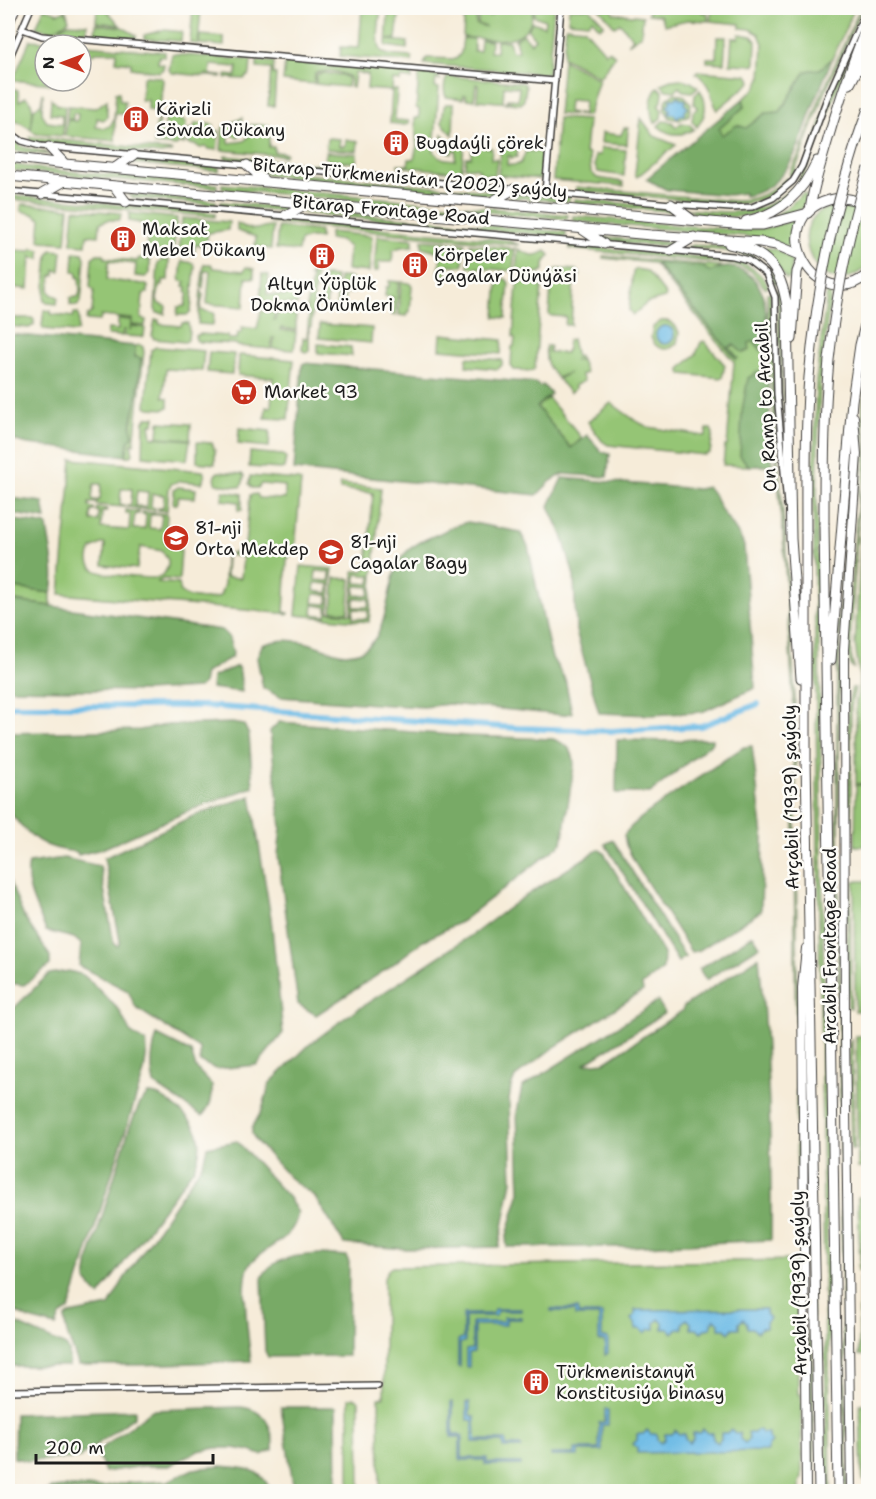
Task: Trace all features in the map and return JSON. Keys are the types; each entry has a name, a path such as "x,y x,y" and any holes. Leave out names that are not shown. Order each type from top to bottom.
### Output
{"main road":[{"path":"8,24 15,8"},
{"path":"868,22 829,135 809,212 798,233 801,257 808,270 818,278 842,285 854,283 868,274"},
{"path":"838,108 868,51"},
{"name":"Arçabil (1939) şaýoly","path":"819,1491 806,760 806,454 809,376 821,286 843,186 868,109"},
{"path":"712,222 758,219 784,205 802,188 829,135"},
{"path":"49,147 65,164"},
{"path":"115,168 133,155"},
{"name":"Bitarap Türkmenistan (2002) şaýoly","path":"8,157 712,222 763,225 809,212 822,202 837,198 852,199 868,208"},
{"path":"247,165 265,181"},
{"name":"Arçabil (1939) şaýoly","path":"838,1491 824,434 829,360 848,240 868,168"},
{"name":"Bitarap Türkmenistan (2002) şaýoly","path":"8,176 760,242 776,245 801,257"},
{"path":"42,194 63,182"},
{"path":"114,186 126,202"},
{"path":"492,202 514,189"},
{"path":"286,216 309,203"},
{"path":"671,204 693,220"},
{"path":"578,227 604,244"},
{"path":"670,251 694,237 753,250 776,271 785,290 791,539 806,760"},
{"path":"788,399 797,272 801,257"},
{"path":"827,723 852,401 868,313"}],"street":[{"path":"8,61 31,8"},
{"path":"545,192 561,8"},
{"name":"Bitarap Frontage Road","path":"8,131 27,144 49,147 671,204 752,207 772,198 793,181 802,166 827,98 867,8"},
{"path":"22,29 42,36 555,81"},
{"name":"Bitarap Frontage Road","path":"8,191 740,257 757,265 766,274"},
{"name":"On Ramp to Arcabil","path":"766,274 775,297 782,473 791,539"},
{"path":"856,371 868,339"},
{"name":"Arcabil Frontage Road","path":"851,1491 843,873 845,611 857,454 852,401"},
{"name":"Arcabil Frontage Road","path":"806,1491 802,988 810,901"},
{"path":"8,1391 378,1386"}],"green space":[{"path":"44,8 58,13 66,10 69,20 53,31 36,28"},
{"path":"97,8 105,8 120,25 96,22"},
{"path":"193,8 201,8 198,44 190,43"},
{"path":"362,8 381,8 378,32 381,50 390,55 412,57 412,62 340,56 341,47 359,48"},
{"path":"465,8 477,8 476,24 486,27 478,24 479,8 481,8 481,15 490,16 493,8 533,8 531,21 526,30 518,36 497,40 463,37"},
{"path":"535,8 554,8 548,74 424,64 427,58 456,59 461,53 463,38 474,39 474,51 480,51 481,40 491,41 490,52 496,52 497,41 509,41 512,52 518,51 515,39 523,34 531,43 535,39 528,30 532,22 544,26 545,20 534,16"},
{"path":"569,8 589,8 604,24 600,28 592,19 588,23 568,21"},
{"path":"599,8 613,8 613,13 643,16 641,35 628,44 633,38 620,23 615,27"},
{"path":"649,8 709,8 702,10 708,13 708,21 687,20 665,25 660,15 648,14"},
{"path":"712,8 855,8 832,59 820,69 806,71 780,112 766,113 746,128 737,125 722,136 718,129 745,106 743,99 756,88 761,78 763,44 759,34 750,29 740,28 740,24 710,21"},
{"path":"860,8 862,8 792,176 789,174 800,153 820,98"},
{"path":"868,9 801,183 798,181 830,96"},
{"path":"388,14 399,15 396,39 387,40 408,42 407,49 386,46"},
{"path":"68,23 87,24 87,32 59,31"},
{"path":"96,24 122,27 136,35 136,38 97,35"},
{"path":"566,26 584,28 606,53 609,50 615,56 600,77 563,57"},
{"path":"164,30 182,32 181,41 144,39 144,35"},
{"path":"739,34 752,36 756,41 755,65 730,64 732,38 739,38"},
{"path":"200,35 224,37 224,46 199,44"},
{"path":"717,37 726,37 724,63 707,62 707,58 716,58"},
{"path":"30,40 33,40 33,82 13,80"},
{"path":"93,46 165,52 165,57 159,56 158,63 164,64 163,69 159,72 131,68 131,63 116,61 117,52 95,52 93,54"},
{"path":"172,54 251,60 250,74 244,79 226,78 226,75 236,76 237,67 211,65 210,75 221,77 207,76 207,74 204,76 172,73 169,70"},
{"path":"832,59 797,149 782,175 772,185 744,196 744,193 729,195 667,190 646,179 743,99 745,106 719,129 722,135 737,125 746,128 766,113 780,112 806,71 820,69"},
{"path":"563,60 599,79 588,116 577,115 577,113 583,114 584,101 569,100 568,112 574,115 558,114"},
{"path":"257,61 274,62 273,74 276,74 274,106 268,106 271,69 257,68"},
{"path":"285,62 411,73 412,79 393,80 392,90 397,90 395,120 409,121 409,123 405,125 390,123 392,91 367,89 368,74 355,73 353,88 350,87 350,77 333,72 315,73 314,84 283,81"},
{"path":"697,71 747,75 751,82 717,110 708,86 696,73"},
{"path":"323,73 348,78 347,87 316,84 316,75"},
{"path":"419,75 438,75 440,80 436,79 435,87 439,88 434,151 440,158 455,160 456,150 452,153 441,150 442,134 450,142 464,145 462,168 457,172 398,166 398,164 408,165 409,159 414,159 417,148 415,118 419,118 419,109 416,108"},
{"path":"146,76 160,77 163,80 160,108 156,108 156,111 148,110 148,100 141,100 143,78"},
{"path":"448,76 524,83 526,87 524,100 521,104 510,103 511,99 518,100 519,87 504,86 503,102 509,99 508,103 477,100 478,85 476,84 474,100 466,99 466,95 463,99 446,97 444,86"},
{"path":"681,79 698,87 692,92 683,91 679,87 675,91 666,90 661,84 671,80"},
{"path":"658,87 663,92 662,101 658,105 662,110 661,118 655,123 650,105"},
{"path":"9,89 18,90 19,101 26,97 31,103 33,112 31,129 12,118 8,105"},
{"path":"700,90 705,109 703,118 697,127 692,121 693,112 698,108 694,104 695,95"},
{"path":"116,92 119,92 120,101 125,101 124,114 115,114 115,141 65,136 67,120 77,121 78,114 73,113 73,119 67,119 68,106 96,108 107,100 107,117 103,120 97,118 96,127 110,126 114,119"},
{"path":"43,93 42,113 47,122 62,124 62,115 50,114 51,99 58,105 65,106 63,136 36,134 31,130 34,109 41,104"},
{"path":"675,93 685,96 691,104 689,115 680,120 670,118 664,109 667,99"},
{"path":"446,104 454,104 453,135 442,123"},
{"path":"166,111 186,122 184,144 180,143 176,146 154,144 158,113 158,124 162,134 177,137 178,129 174,131 165,128"},
{"path":"242,118 242,134 237,137 229,134 229,143 244,141 249,136 250,125 269,125 269,147 274,147 274,152 286,153 285,156 221,150 223,127"},
{"path":"558,118 588,120 585,153 589,154 591,172 597,178 623,182 624,186 553,180"},
{"path":"641,118 654,136 676,145 637,177 635,174"},
{"path":"663,121 672,122 676,127 681,123 689,124 694,129 680,134 666,132 658,126"},
{"path":"195,123 214,125 213,131 219,131 217,150 188,144 189,129 194,129"},
{"path":"624,128 628,128 627,145 601,143 602,133 621,135"},
{"path":"8,137 23,147 50,155 8,150"},
{"path":"30,137 172,152 161,154 41,143 29,141"},
{"path":"327,138 340,139 339,146 345,146 346,140 358,141 357,151 326,149"},
{"path":"472,146 492,148 491,159 497,159 495,175 482,174 477,168 465,167 466,157 471,157"},
{"path":"518,146 517,157 508,156 507,165 521,163 526,151 542,152 540,179 498,175 501,149"},
{"path":"601,148 626,150 624,176 598,172 595,166 595,155 600,155"},
{"path":"326,152 357,154 356,163 325,160"},
{"path":"225,156 451,177 444,179 225,159"},
{"path":"138,160 219,167 219,171 129,163"},
{"path":"8,164 217,184 217,188 8,170"},
{"path":"259,170 500,192 487,195 268,175"},
{"path":"786,178 789,181 771,195 752,202 737,204 576,191 576,187 737,201 764,194"},
{"path":"222,184 568,215 567,219 222,189"},
{"path":"794,185 797,188 788,197 761,213 729,217 696,214 685,209 730,212 757,209 770,204"},
{"path":"803,193 807,195 802,209 773,218 787,208"},
{"path":"127,194 216,201 216,205 133,198"},
{"path":"515,194 569,197 569,202 508,197"},
{"path":"8,195 215,213 215,217 8,199"},
{"path":"574,199 665,207 677,212 574,203"},
{"path":"221,202 292,208 281,211 221,206"},
{"path":"22,204 69,208 66,243 39,241 41,219 21,211"},
{"path":"845,206 856,209 868,219 868,265 849,277 832,277 819,269 810,254 806,238 810,222 823,210"},
{"path":"74,209 121,213 120,220 100,223 99,236 87,235 86,245 71,244"},
{"path":"309,210 566,232 566,237 301,213"},
{"path":"129,213 177,218 173,253 146,251 148,229 140,223 129,221"},
{"path":"573,216 736,230 766,228 797,219 792,249 765,238 572,221"},
{"path":"182,218 229,222 228,230 208,233 206,246 195,245 194,255 179,254"},
{"path":"283,219 507,240 520,245 268,222"},
{"path":"237,223 250,229 273,226 271,249 255,247 256,237 237,231"},
{"path":"278,227 320,231 320,238 300,241 298,251 276,249"},
{"path":"330,232 372,236 369,272 347,270 349,247 341,241 329,239"},
{"path":"377,236 413,239 413,246 393,250 392,262 379,262 378,271 374,271"},
{"path":"600,237 676,243 638,244 616,242"},
{"path":"422,240 465,244 463,266 447,265 446,275 439,274 441,254 422,247"},
{"path":"470,244 510,248 511,250 515,248 513,271 468,267"},
{"path":"570,245 734,260 754,270 769,287 765,288 751,271 734,264 570,249"},
{"path":"693,245 732,248 751,255 769,270 778,283 775,284 768,272 749,257 724,251 684,248"},
{"path":"758,246 778,250 792,260 791,277 786,279 775,262"},
{"path":"32,248 40,250 40,259 32,258 31,255 29,289 8,287 8,250 31,251"},
{"path":"518,249 532,255 546,251 550,255 544,263 544,270 539,273 516,271"},
{"path":"51,250 62,251 60,271 55,270 55,275 52,275 49,290 51,294 58,297 57,304 47,303 44,300 48,255"},
{"path":"74,252 83,253 85,258 81,302 77,306 70,305 70,298 78,297 80,292 79,277 77,277 77,272 73,272"},
{"path":"97,254 104,254 105,258 150,260 150,273 146,277 135,276 136,264 109,261 107,280 148,286 148,293 143,294 141,318 146,320 145,326 132,325 132,319 101,316 100,321 86,320 92,312 94,290 90,287 92,258"},
{"path":"603,256 721,266 710,273 702,267 656,264 736,359 737,357 729,347 754,341 762,351 767,349 768,374 759,371 740,455 749,466 723,465 725,446 727,446 734,362 653,263 603,258"},
{"path":"162,260 169,260 168,280 163,280 163,285 160,285 157,299 159,304 166,306 165,314 157,313 155,309 158,264"},
{"path":"182,261 193,263 195,266 191,311 187,315 177,315 178,307 185,306 188,293 186,292 187,287 184,286 185,282 180,281"},
{"path":"656,263 703,267 710,272 729,267 751,276 758,284 765,304 767,349 762,351 754,341 749,343 750,350 743,353 734,345 729,347 738,358 736,359"},
{"path":"204,264 211,264 214,268 244,271 246,267 254,269 254,278 246,278 244,307 207,304 210,271 205,271 203,288 201,287"},
{"path":"557,269 577,270 580,274 580,276 574,276 571,325 565,325 566,317 549,314 552,274"},
{"path":"636,269 647,271 666,295 665,298 647,303 633,315 629,310 633,272"},
{"path":"312,273 316,275 311,327 309,327 309,351 305,352 302,350 303,338 307,338 309,315 306,313 312,277 309,276"},
{"path":"262,274 269,275 267,294 286,296 286,294 294,294 294,289 300,290 297,305 260,302"},
{"path":"324,276 336,277 335,288 328,287 326,308 321,305"},
{"path":"339,277 352,278 351,284 354,285 353,293 345,293 344,310 336,309"},
{"path":"498,279 506,279 509,283 506,318 495,317"},
{"path":"389,281 399,282 396,315 392,315 393,297 385,296"},
{"path":"401,282 412,286 410,311 406,316 399,315"},
{"path":"521,282 539,283 542,287 535,368 532,371 514,370 511,366 515,338 513,337 517,285"},
{"path":"779,288 781,310 783,416 777,289"},
{"path":"201,289 203,295 200,310 214,313 213,325 198,324"},
{"path":"771,292 776,438 785,534 795,700 799,1187 797,1196 793,700 783,534 774,439 767,293"},
{"path":"827,293 831,294 820,381 817,496 831,1492 827,1491 813,496 816,380"},
{"path":"44,310 51,311 51,314 73,317 74,313 78,313 78,330 75,332 43,329"},
{"path":"261,311 275,312 274,320 276,320 277,312 296,315 296,330 281,328 280,330 296,332 294,350 273,349 274,338 272,338 271,349 196,340 195,336 200,334 237,339 242,327 257,329"},
{"path":"8,318 32,318 34,325 29,328 8,326"},
{"path":"118,319 131,320 130,331 131,326 145,328 144,336 124,336 125,330 122,336 107,335 108,329 118,330"},
{"path":"155,320 159,320 159,324 181,326 182,323 188,323 188,340 185,342 154,339 152,336"},
{"path":"661,321 672,323 679,333 677,343 670,348 662,349 655,345 651,337 653,327"},
{"path":"320,324 372,328 371,343 319,338"},
{"path":"8,334 135,346 135,357 141,358 132,423 133,436 128,442 126,456 28,444 8,439"},
{"path":"441,334 502,340 501,354 440,349"},
{"path":"572,339 576,357 579,356 580,359 574,361 581,360 586,373 581,375 584,381 574,386 576,388 570,393 558,379 569,373 557,378 547,364 546,346 550,346 549,352 566,353 568,340"},
{"path":"704,341 725,365 722,378 680,372 680,369 696,354 701,342"},
{"path":"318,344 351,347 352,356 318,353"},
{"path":"140,345 144,352 134,444 131,444 133,454 126,456 141,358 135,357 135,346"},
{"path":"156,347 204,351 202,371 166,369 163,397 168,398 168,407 165,409 146,406 151,350"},
{"path":"209,352 234,354 232,374 207,372"},
{"path":"239,355 294,360 288,419 265,418 266,407 271,407 273,378 238,375"},
{"path":"467,357 502,360 502,365 498,369 466,366"},
{"path":"868,362 851,631 851,655 854,668 851,667 847,649 863,402"},
{"path":"304,363 536,383 540,387 543,385 551,394 537,407 571,448 587,435 602,452 610,454 607,477 563,474 551,481 537,495 294,470 302,365"},
{"path":"759,371 768,374 772,466 749,466 740,456 742,411 748,378"},
{"path":"548,398 582,438 571,448 537,407"},
{"path":"611,403 648,427 704,436 707,429 711,429 713,434 710,453 705,455 608,445 602,441 588,422"},
{"path":"148,417 155,417 154,424 150,424 152,437 190,440 187,460 143,456 144,421"},
{"path":"868,420 868,783 856,784 856,702 859,679 855,644"},
{"path":"159,422 191,424 190,439 158,437"},
{"path":"239,428 270,431 269,447 238,444"},
{"path":"197,442 212,443 215,451 215,464 197,462"},
{"path":"250,452 283,455 286,458 284,468 249,467"},
{"path":"851,457 839,661 839,879 847,1492 845,1491 837,879 837,661"},
{"path":"72,459 203,471 205,475 202,483 179,481 171,484 167,511 158,510 158,508 163,508 164,495 152,494 151,507 155,510 142,509 142,507 147,507 148,492 137,491 135,506 140,506 140,509 126,507 131,505 132,489 121,489 120,504 124,507 97,505 97,500 100,500 101,484 94,484 92,499 95,503 89,503 89,507 94,508 94,511 91,511 91,521 98,521 97,508 107,509 106,512 102,512 101,528 129,530 130,514 126,513 126,510 139,512 135,514 133,529 145,529 146,515 142,512 155,513 155,515 150,515 149,528 160,529 162,516 157,513 167,514 165,540 170,546 181,550 179,580 164,579 157,582 179,584 181,593 201,599 220,596 224,584 227,553 226,577 241,578 243,557 230,555 240,552 245,545 250,495 257,494 259,498 285,499 285,486 261,484 258,488 252,488 249,484 250,476 301,482 295,548 287,560 284,612 289,614 60,594","holes":["105,544 103,565 137,569 140,547 162,551 168,560 167,569 156,578 99,572 91,566 90,555 92,549"]},
{"path":"218,472 242,474 243,483 240,487 216,484 215,475"},
{"path":"562,478 698,489 707,487 709,489 744,546 755,688 702,712 651,715 599,713 576,631 574,576 562,535 549,506"},
{"path":"340,484 381,488 369,622 296,615 301,566 333,569 332,576 330,572 316,571 315,580 329,581 330,577 332,578 331,587 329,584 315,583 314,591 328,593 331,589 330,599 328,595 314,594 313,603 327,604 330,601 329,611 327,607 313,605 312,614 326,616 327,612 353,614 353,618 367,619 368,610 354,609 353,613 351,612 352,603 354,607 368,607 369,599 355,598 352,601 353,591 355,595 369,596 370,587 356,586 355,590 353,589 354,580 356,583 370,584 371,576 357,574 354,578 354,571 363,571 367,567 373,493 340,489"},
{"path":"178,487 196,489 195,498 178,497 177,504 173,504 174,490"},
{"path":"223,491 242,494 242,510 238,510 239,502 222,500"},
{"path":"8,498 43,502 46,519 8,513"},
{"path":"8,519 47,525 54,578 51,593 8,587"},
{"path":"468,522 520,532 528,546 549,647 552,658 565,679 572,713 562,715 449,704 424,707 280,697 263,688 257,658 262,645 290,640 341,653 361,651 371,644 378,634 393,579 403,556 424,540"},
{"path":"335,578 351,579 348,612 332,611"},
{"path":"8,587 51,593 51,606 8,600"},
{"path":"8,600 222,630 229,637 233,653 232,657 205,673 203,684 199,688 145,691 8,689"},
{"path":"237,666 240,672 242,692 211,688 212,677"},
{"path":"852,688 855,688 851,705 851,845 848,845 848,705"},
{"path":"279,722 558,741 571,752 574,766 562,843 462,921 423,941 387,969 316,1015 298,1004 278,855 281,827 270,731"},
{"path":"232,723 244,725 249,735 253,787 191,810 102,849 78,855 77,852 45,845 30,835 8,811 8,733 140,730 166,725"},
{"path":"713,739 713,742 650,793 616,793 617,740 680,741"},
{"path":"752,746 763,836 761,911 698,951 691,952 636,865 626,845 624,835 640,819 671,796 744,747"},
{"path":"856,785 868,785 868,846 855,846"},
{"path":"251,796 271,918 283,1033 257,1065 216,1069 200,1062 200,1049 136,1008 128,991 79,966 81,944 74,938 46,931 32,898 28,880 29,863 64,858 100,866 114,944 118,946 120,941 104,858 195,815"},
{"path":"613,840 685,957 678,962 605,844"},
{"path":"599,849 604,853 664,954 663,969 642,985 643,991 553,1048 515,1077 509,1101 512,1181 499,1247 406,1249 344,1244 315,1197 290,1178 252,1134 252,1128 262,1110 270,1083 310,1044 346,1017"},
{"path":"8,878 24,917 50,956 50,965 24,985 8,983"},
{"path":"854,881 868,881 868,1011 855,1011"},
{"path":"850,883 851,1008 848,1007 847,886"},
{"path":"753,935 760,946 706,980 699,969"},
{"path":"759,957 769,1098 771,1240 621,1247 507,1247 506,1238 520,1192 517,1112 522,1087 658,1001 665,1013 584,1064 605,1062"},
{"path":"69,971 83,975 119,1010 130,1032 146,1043 147,1051 144,1072 69,1310 60,1316 56,1326 29,1319 8,1308 8,1014 49,974"},
{"path":"157,1035 191,1052 196,1068 212,1085 211,1102 202,1116 154,1084 152,1059"},
{"path":"856,1036 868,1036 868,1168 858,1168"},
{"path":"852,1038 854,1149 851,1149 849,1044"},
{"path":"806,1085 809,1085 814,1492 811,1491"},
{"path":"148,1094 165,1099 189,1119 198,1133 200,1149 198,1158 194,1168 99,1296 86,1281 89,1259 130,1126 140,1103"},
{"path":"237,1141 289,1198 298,1213 291,1231 257,1257 247,1270 245,1295 251,1361 78,1365 68,1336 65,1317 109,1306 124,1279 203,1163 207,1147"},
{"path":"858,1197 868,1197 868,1270 858,1271 860,1264"},
{"path":"322,1254 346,1256 349,1262 348,1356 268,1357 265,1351 262,1278 272,1265 280,1261 297,1256"},
{"path":"796,1260 797,1301 800,1301 801,1365 798,1365 798,1394 801,1394 802,1478 800,1491 380,1491 379,1398 384,1397 384,1278 392,1267"},
{"path":"859,1277 868,1277 868,1356 859,1355"},
{"path":"8,1320 66,1346 69,1351 69,1366 8,1366"},
{"path":"349,1398 356,1398 359,1401 360,1491 349,1491"},
{"path":"868,1403 868,1481 862,1480 860,1404"},
{"path":"238,1407 255,1411 266,1420 272,1433 273,1450 261,1455 234,1448 216,1448 198,1451 169,1466 143,1466 105,1472 97,1452 152,1410"},
{"path":"281,1407 336,1407 337,1491 294,1491"},
{"path":"135,1410 135,1416 79,1458 28,1461 14,1458 15,1414"},
{"path":"222,1466 257,1473 271,1491 47,1491 63,1487 105,1487 123,1483 168,1481 193,1469"}],"water":[{"path":"678,96 686,100 685,104 688,108 684,115 677,118 674,114 669,114 670,109 667,106 670,99"},
{"path":"661,326 669,326 674,331 672,342 661,344 656,339 656,331"},
{"path":"494,1309 521,1309 521,1311 497,1311 496,1316 465,1316 465,1342 460,1343 460,1367 458,1367 458,1340 463,1339 463,1314 493,1314"},
{"path":"551,1309 578,1309 578,1314 602,1314 602,1338 608,1338 608,1353 605,1355 605,1341 599,1341 599,1316 575,1316 575,1311 551,1311"},
{"path":"766,1309 766,1314 770,1318 766,1322 766,1328 761,1328 757,1332 752,1328 747,1328 747,1323 743,1319 739,1323 739,1328 733,1328 729,1333 725,1329 719,1329 719,1323 715,1319 711,1323 711,1328 701,1333 697,1329 691,1329 691,1323 687,1319 683,1323 683,1329 677,1329 673,1333 669,1329 663,1329 663,1323 659,1319 655,1323 655,1329 650,1329 645,1333 641,1329 636,1329 631,1319 635,1315 635,1310"},
{"path":"504,1317 521,1317 521,1319 506,1319 506,1325 474,1325 474,1352 469,1353 469,1367 466,1367 466,1350 472,1349 472,1322 503,1322"},
{"path":"451,1402 453,1402 453,1435 462,1435 462,1458 487,1458 487,1463 521,1463 521,1465 485,1465 485,1460 460,1460 460,1437 451,1437"},
{"path":"467,1402 470,1402 470,1416 475,1417 476,1440 506,1440 506,1446 521,1446 521,1448 503,1448 503,1442 473,1442 473,1420 467,1420"},
{"path":"605,1409 608,1410 608,1425 602,1425 602,1451 578,1451 578,1456 551,1456 551,1454 575,1454 575,1449 599,1449 599,1423 605,1422"},
{"path":"703,1429 707,1433 713,1433 713,1439 717,1443 721,1439 721,1433 727,1433 731,1429 735,1433 740,1433 740,1439 745,1443 749,1439 748,1433 754,1433 758,1429 762,1433 768,1433 768,1438 772,1442 768,1451 637,1453 637,1448 633,1444 637,1440 637,1434 643,1434 647,1430 651,1434 657,1434 657,1440 661,1443 665,1439 665,1434 671,1434 675,1430 679,1434 685,1434 685,1439 689,1443 693,1439 693,1433 699,1433"}],"waterway":[{"path":"8,706 205,706 517,728 612,731 701,726 758,704"}],"place":[{"name":"Kärizli Söwda Dükany","path":"136,119"},
{"name":"Bugdaýli çörek","path":"396,143"},
{"name":"Maksat Mebel Dükany","path":"123,239"},
{"name":"Altyn Ýüplük Dokma Önümleri","path":"322,256"},
{"name":"Körpeler Çagalar Dünýäsi","path":"415,265"},
{"name":"Market 93","path":"244,392"},
{"name":"81-nji Orta Mekdep","path":"176,538"},
{"name":"81-nji Cagalar Bagy","path":"331,552"},
{"name":"Türkmenistanyň Konstitusiýa binasy","path":"536,1382"}]}
